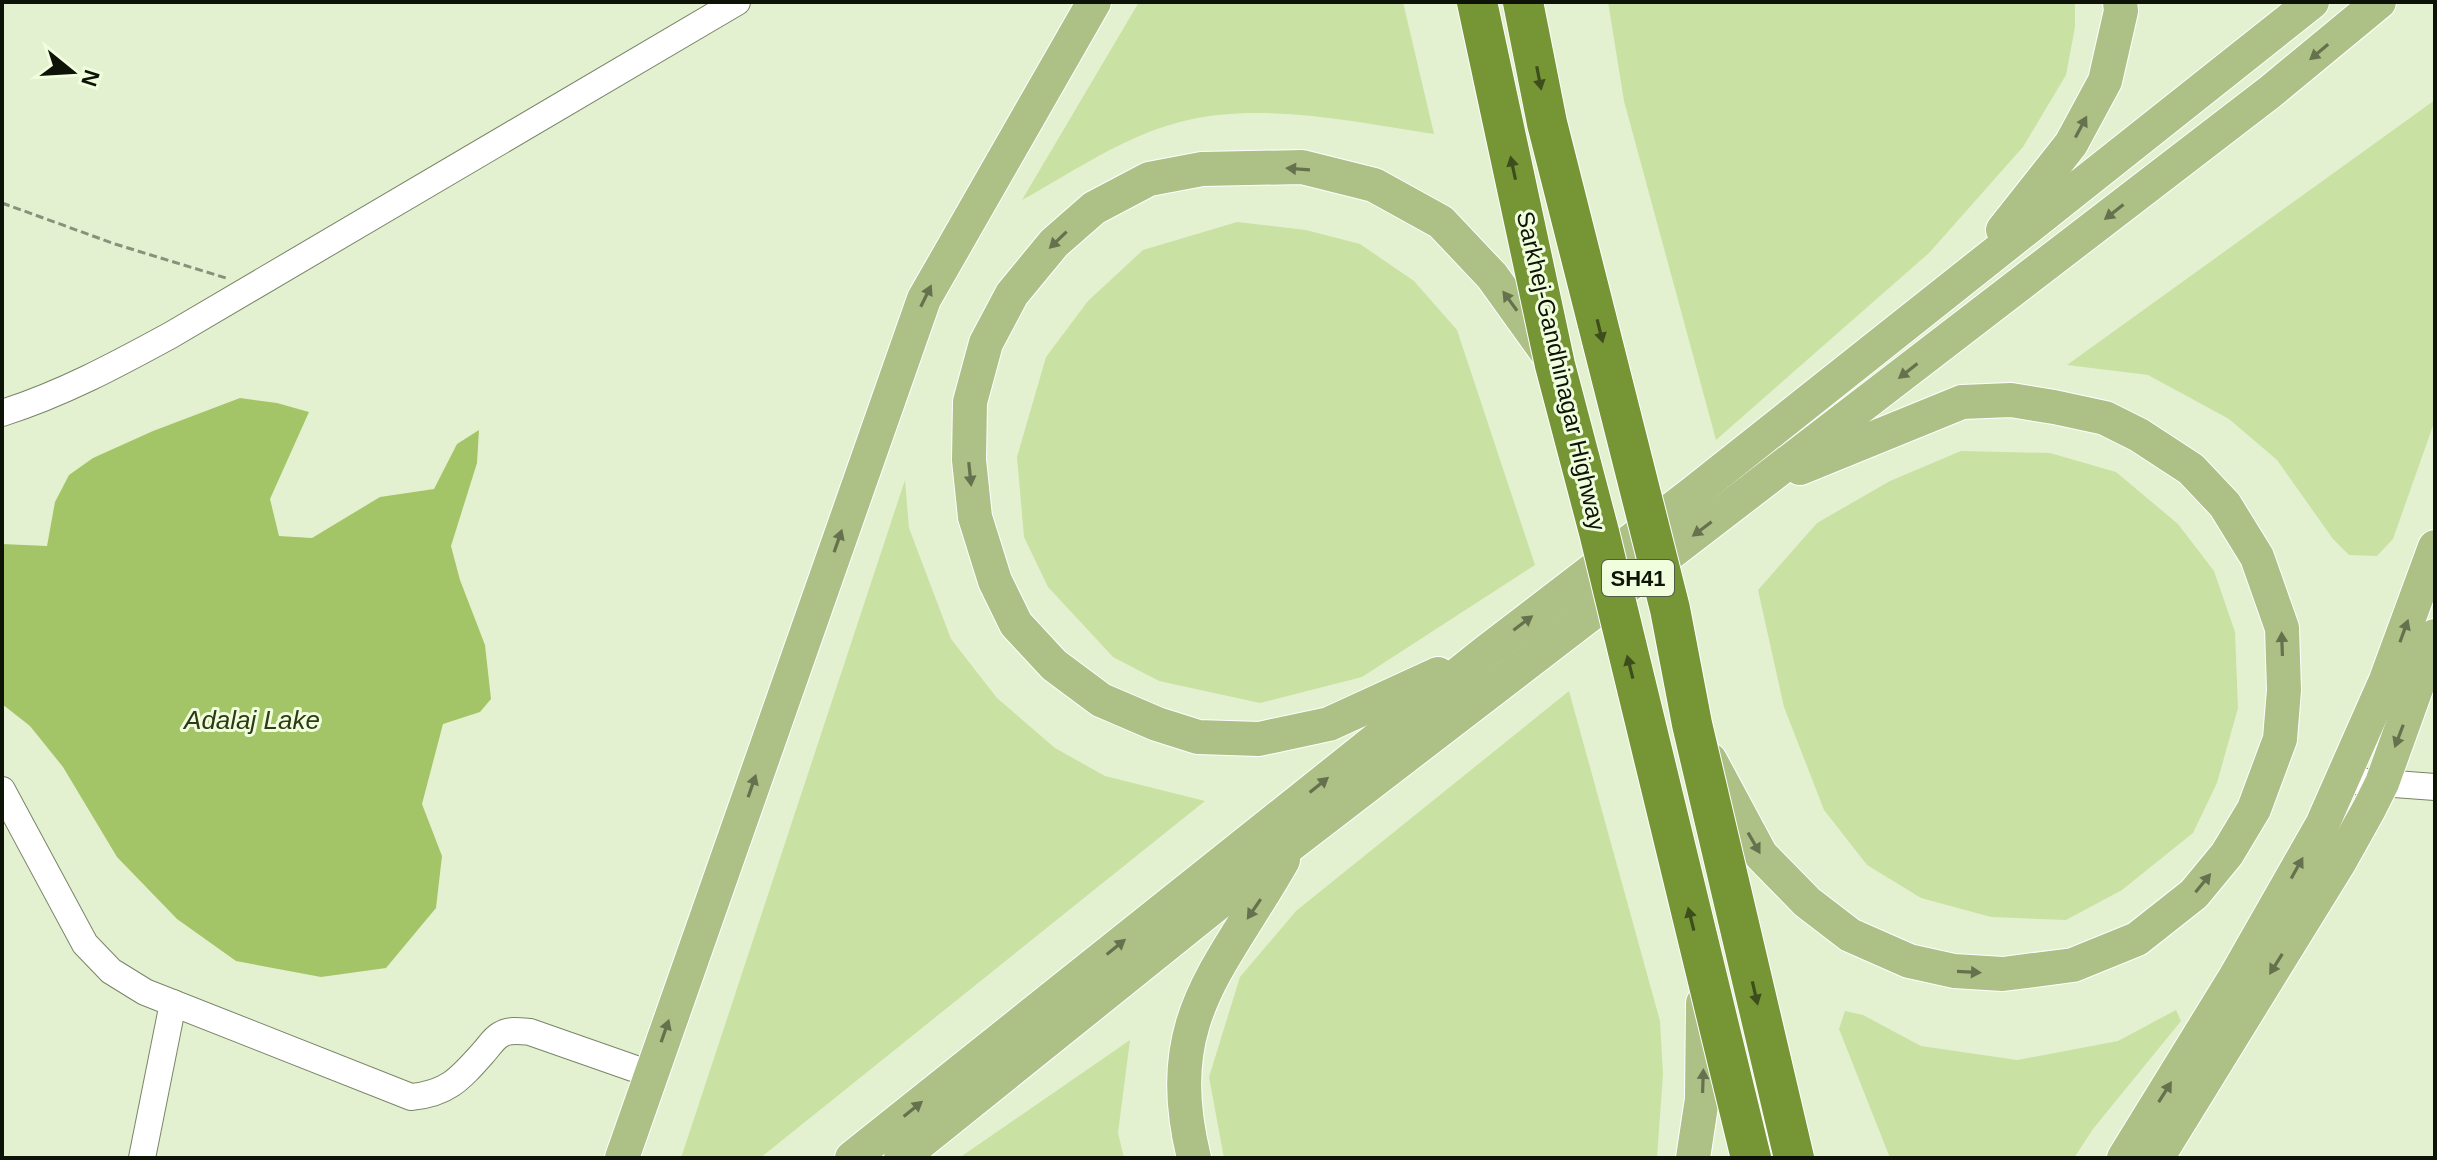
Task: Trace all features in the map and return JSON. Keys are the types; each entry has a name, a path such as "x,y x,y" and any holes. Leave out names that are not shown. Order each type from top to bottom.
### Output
{"highway":[{"name":"Sarkhej-Gandhinagar Highway","path":"1477,2 1555,365 1599,532 1751,1158"},
{"name":"Sarkhej-Gandhinagar Highway","path":"1529,13 1547,123 1670,609 1692,724 1794,1158"}],"main road":[{"path":"622,1158 924,299 1094,2"},
{"path":"1965,277 2071,144 2105,81 2121,11 2120,2"},
{"name":"SH41","path":"852,1158 1486,652 1692,494 2312,2"},
{"name":"SH41","path":"901,1158 1294,842 2270,92 2379,2"},
{"path":"1486,652 1329,724 1259,739 1198,737 1157,724 1101,700 1054,665 1016,624 995,581 975,517 969,460 970,402 986,343 1012,294 1054,243 1094,208 1149,179 1202,169 1302,167 1374,185 1414,207 1441,222 1492,276 1555,365"},
{"path":"1692,724 1761,855 1807,902 1850,935 1909,961 1954,971 2003,974 2073,965 2137,939 2194,894 2227,854 2254,809 2280,739 2284,690 2282,628 2257,557 2225,505 2191,469 2105,418 2011,400 1962,402 1761,484"},
{"path":"2124,1158 2236,976 2322,825 2386,680 2435,547"},
{"path":"2157,1158 2340,861 2382,783 2435,636"},
{"path":"1194,1158 1183,1090 1187,1048 1196,1009 1210,977 1258,905 1294,842"},
{"path":"1693,1158 1702,1099 1703,966"}],"street":[{"path":"2,413 94,377 737,2"},
{"path":"2341,780 2435,787"},
{"path":"2,790 85,944 111,971 145,992 411,1097 430,1096 446,1089 463,1076 499,1035 513,1030 530,1032 650,1074"},
{"path":"142,1158 173,1003"}],"path":[{"path":"2,203 115,244 254,286"}],"shaded area":[{"path":"1139,2 1403,2 1434,134 1340,119 1274,113 1211,116 1180,122 1139,136 1022,200"},
{"path":"1608,2 2075,2 2075,27 2066,75 2023,147 1929,253 1716,440 1624,101"},
{"path":"2435,100 2435,420 2393,539 2377,556 2349,555 2333,539 2277,460 2229,419 2148,375 2067,365"},
{"path":"1237,222 1306,230 1360,244 1414,281 1457,330 1535,565 1362,677 1260,703 1159,681 1113,657 1048,587 1024,537 1017,457 1046,357 1088,301 1143,250"},
{"path":"1961,451 2050,453 2116,472 2178,524 2214,571 2235,632 2238,708 2217,783 2193,833 2122,890 2066,920 1991,917 1921,898 1867,865 1824,810 1784,707 1758,590 1817,523 1890,481"},
{"path":"905,480 909,528 951,639 997,698 1055,748 1105,776 1205,801 760,1158 681,1158"},
{"path":"1569,691 1660,1021 1663,1074 1657,1158 1224,1158 1209,1077 1240,977 1296,911"},
{"path":"2176,1010 2181,1021 2093,1129 2074,1158 1890,1158 1839,1029 1845,1011 1863,1015 1921,1046 2017,1060 2118,1041"},
{"path":"1130,1040 1118,1133 1124,1158 959,1158"}],"water":[{"name":"Adalaj Lake","path":"240,398 277,403 309,412 270,499 279,536 312,538 380,497 434,489 457,444 479,430 477,463 451,546 460,580 485,645 491,699 480,712 443,724 422,804 442,856 436,908 386,968 321,977 236,961 177,919 117,857 63,767 30,726 2,704 2,544 47,546 55,502 69,475 93,458"}]}
